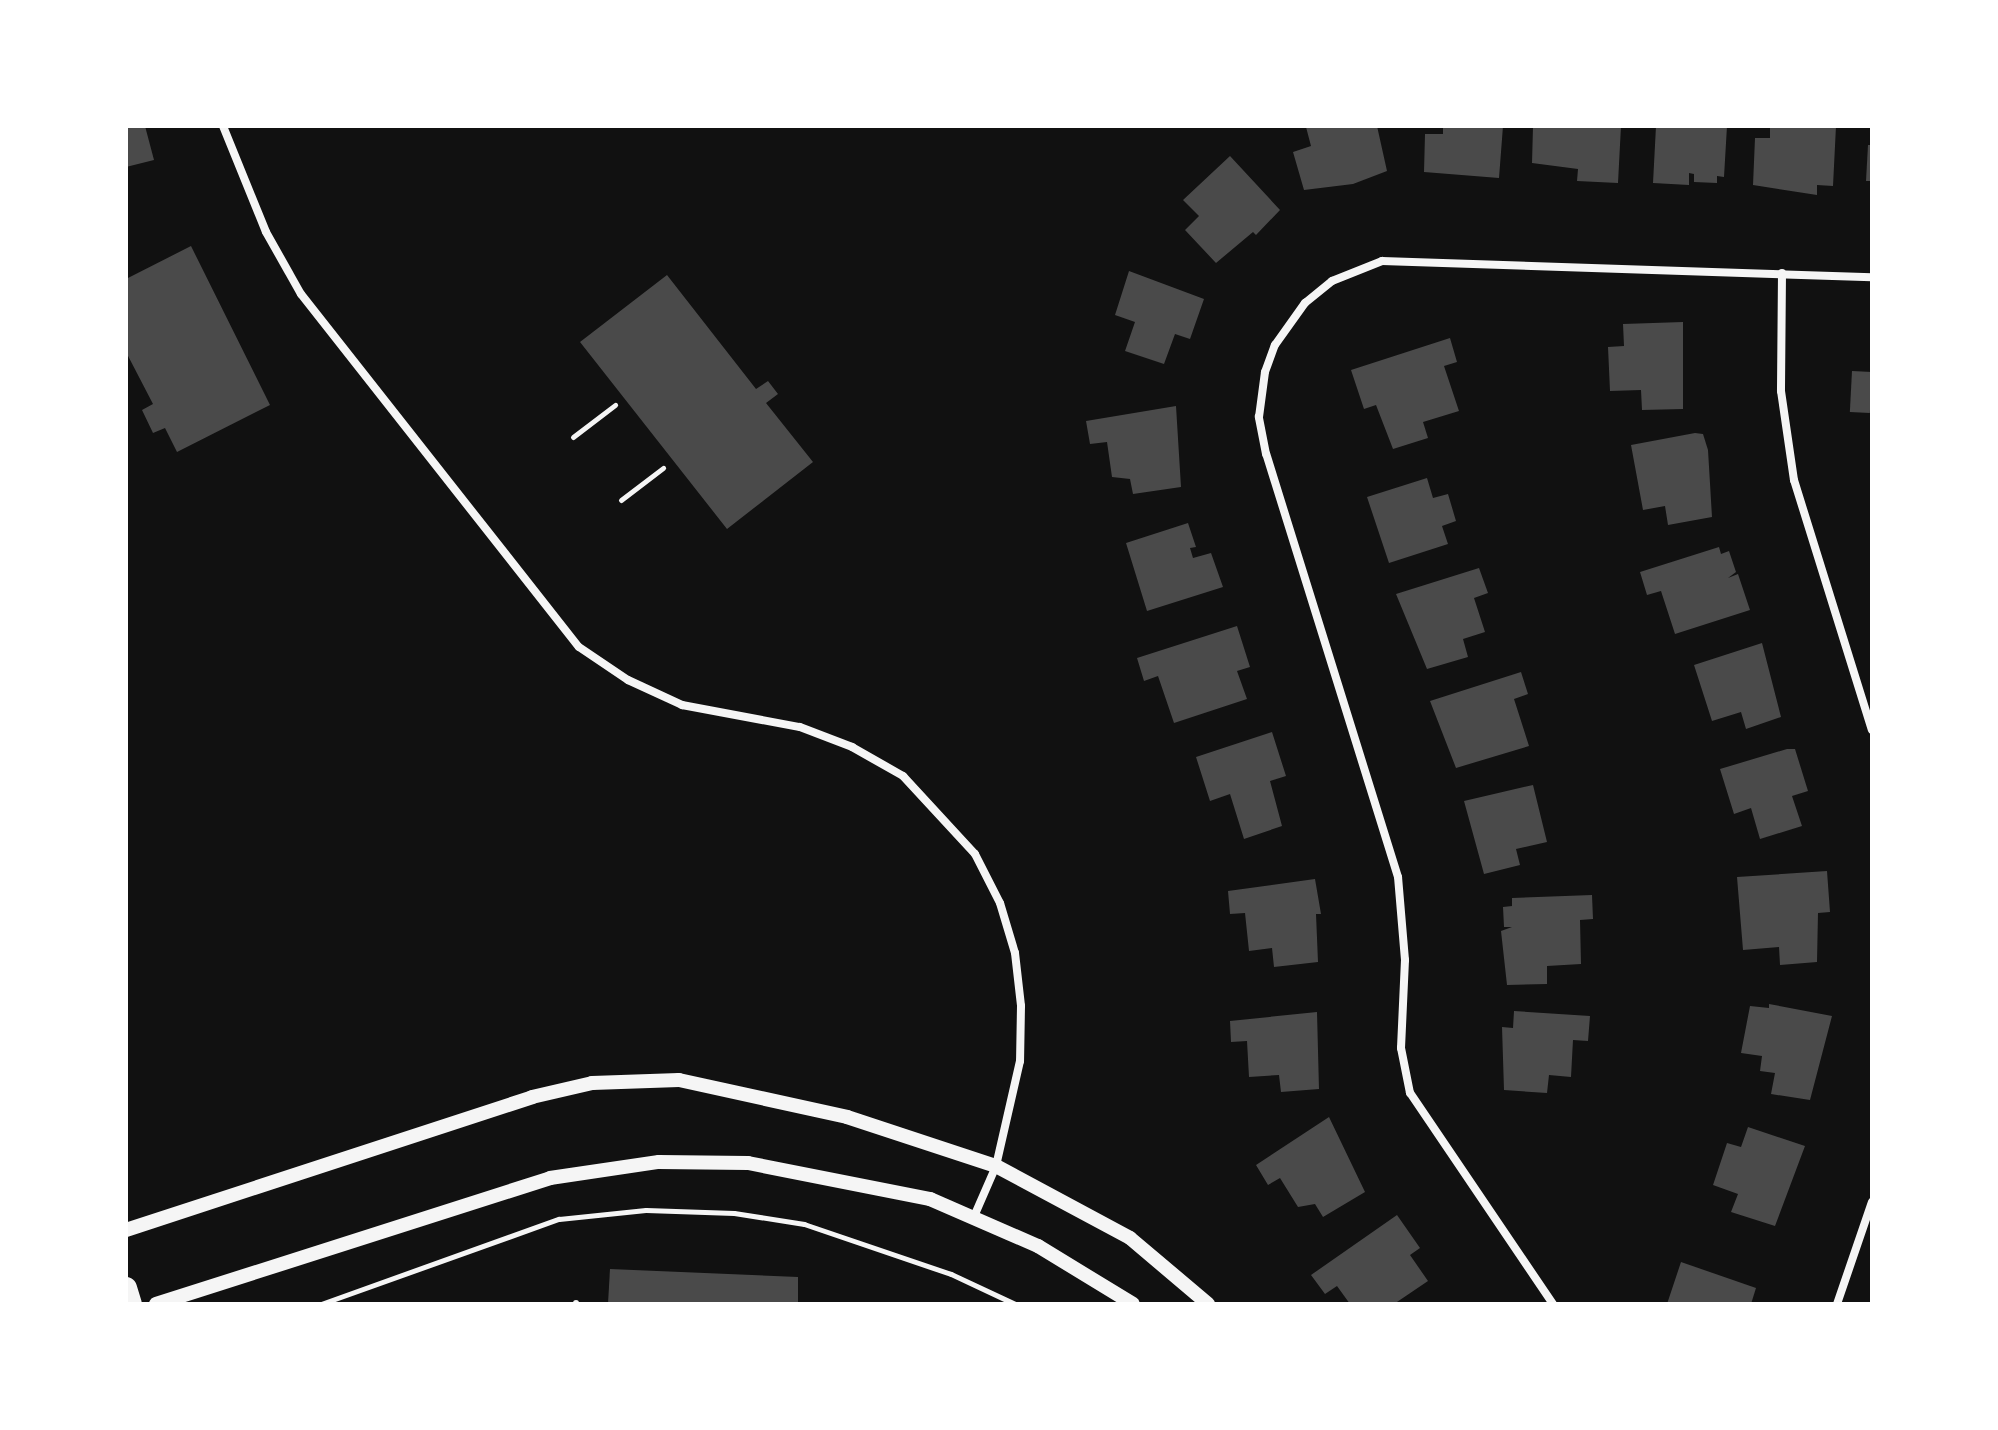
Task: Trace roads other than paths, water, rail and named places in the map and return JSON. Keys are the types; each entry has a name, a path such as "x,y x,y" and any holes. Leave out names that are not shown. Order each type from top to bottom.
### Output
{"highway":[{"path":"126,1288 131,1304"}],"street":[{"path":"223,126 266,232 301,294 579,647 628,680 682,705 800,727 852,747 903,776 975,854 1000,903 1015,953 1021,1006 1020,1061 996,1166 973,1220"},
{"path":"1553,1304 1490,1205 1424,1121 1407,1084 1401,1048 1405,960 1398,877 1266,454 1259,402 1270,358 1292,318 1317,292 1350,271 1382,261 1872,277"},
{"path":"1782,273 1781,391 1794,480 1872,730"},
{"path":"126,1230 592,1083 679,1080 847,1117 996,1166 1130,1238 1208,1304"},
{"path":"156,1304 550,1178 659,1162 748,1163 839,1177 930,1199 1038,1246 1133,1304"},
{"path":"1837,1304 1872,1202"}]}
